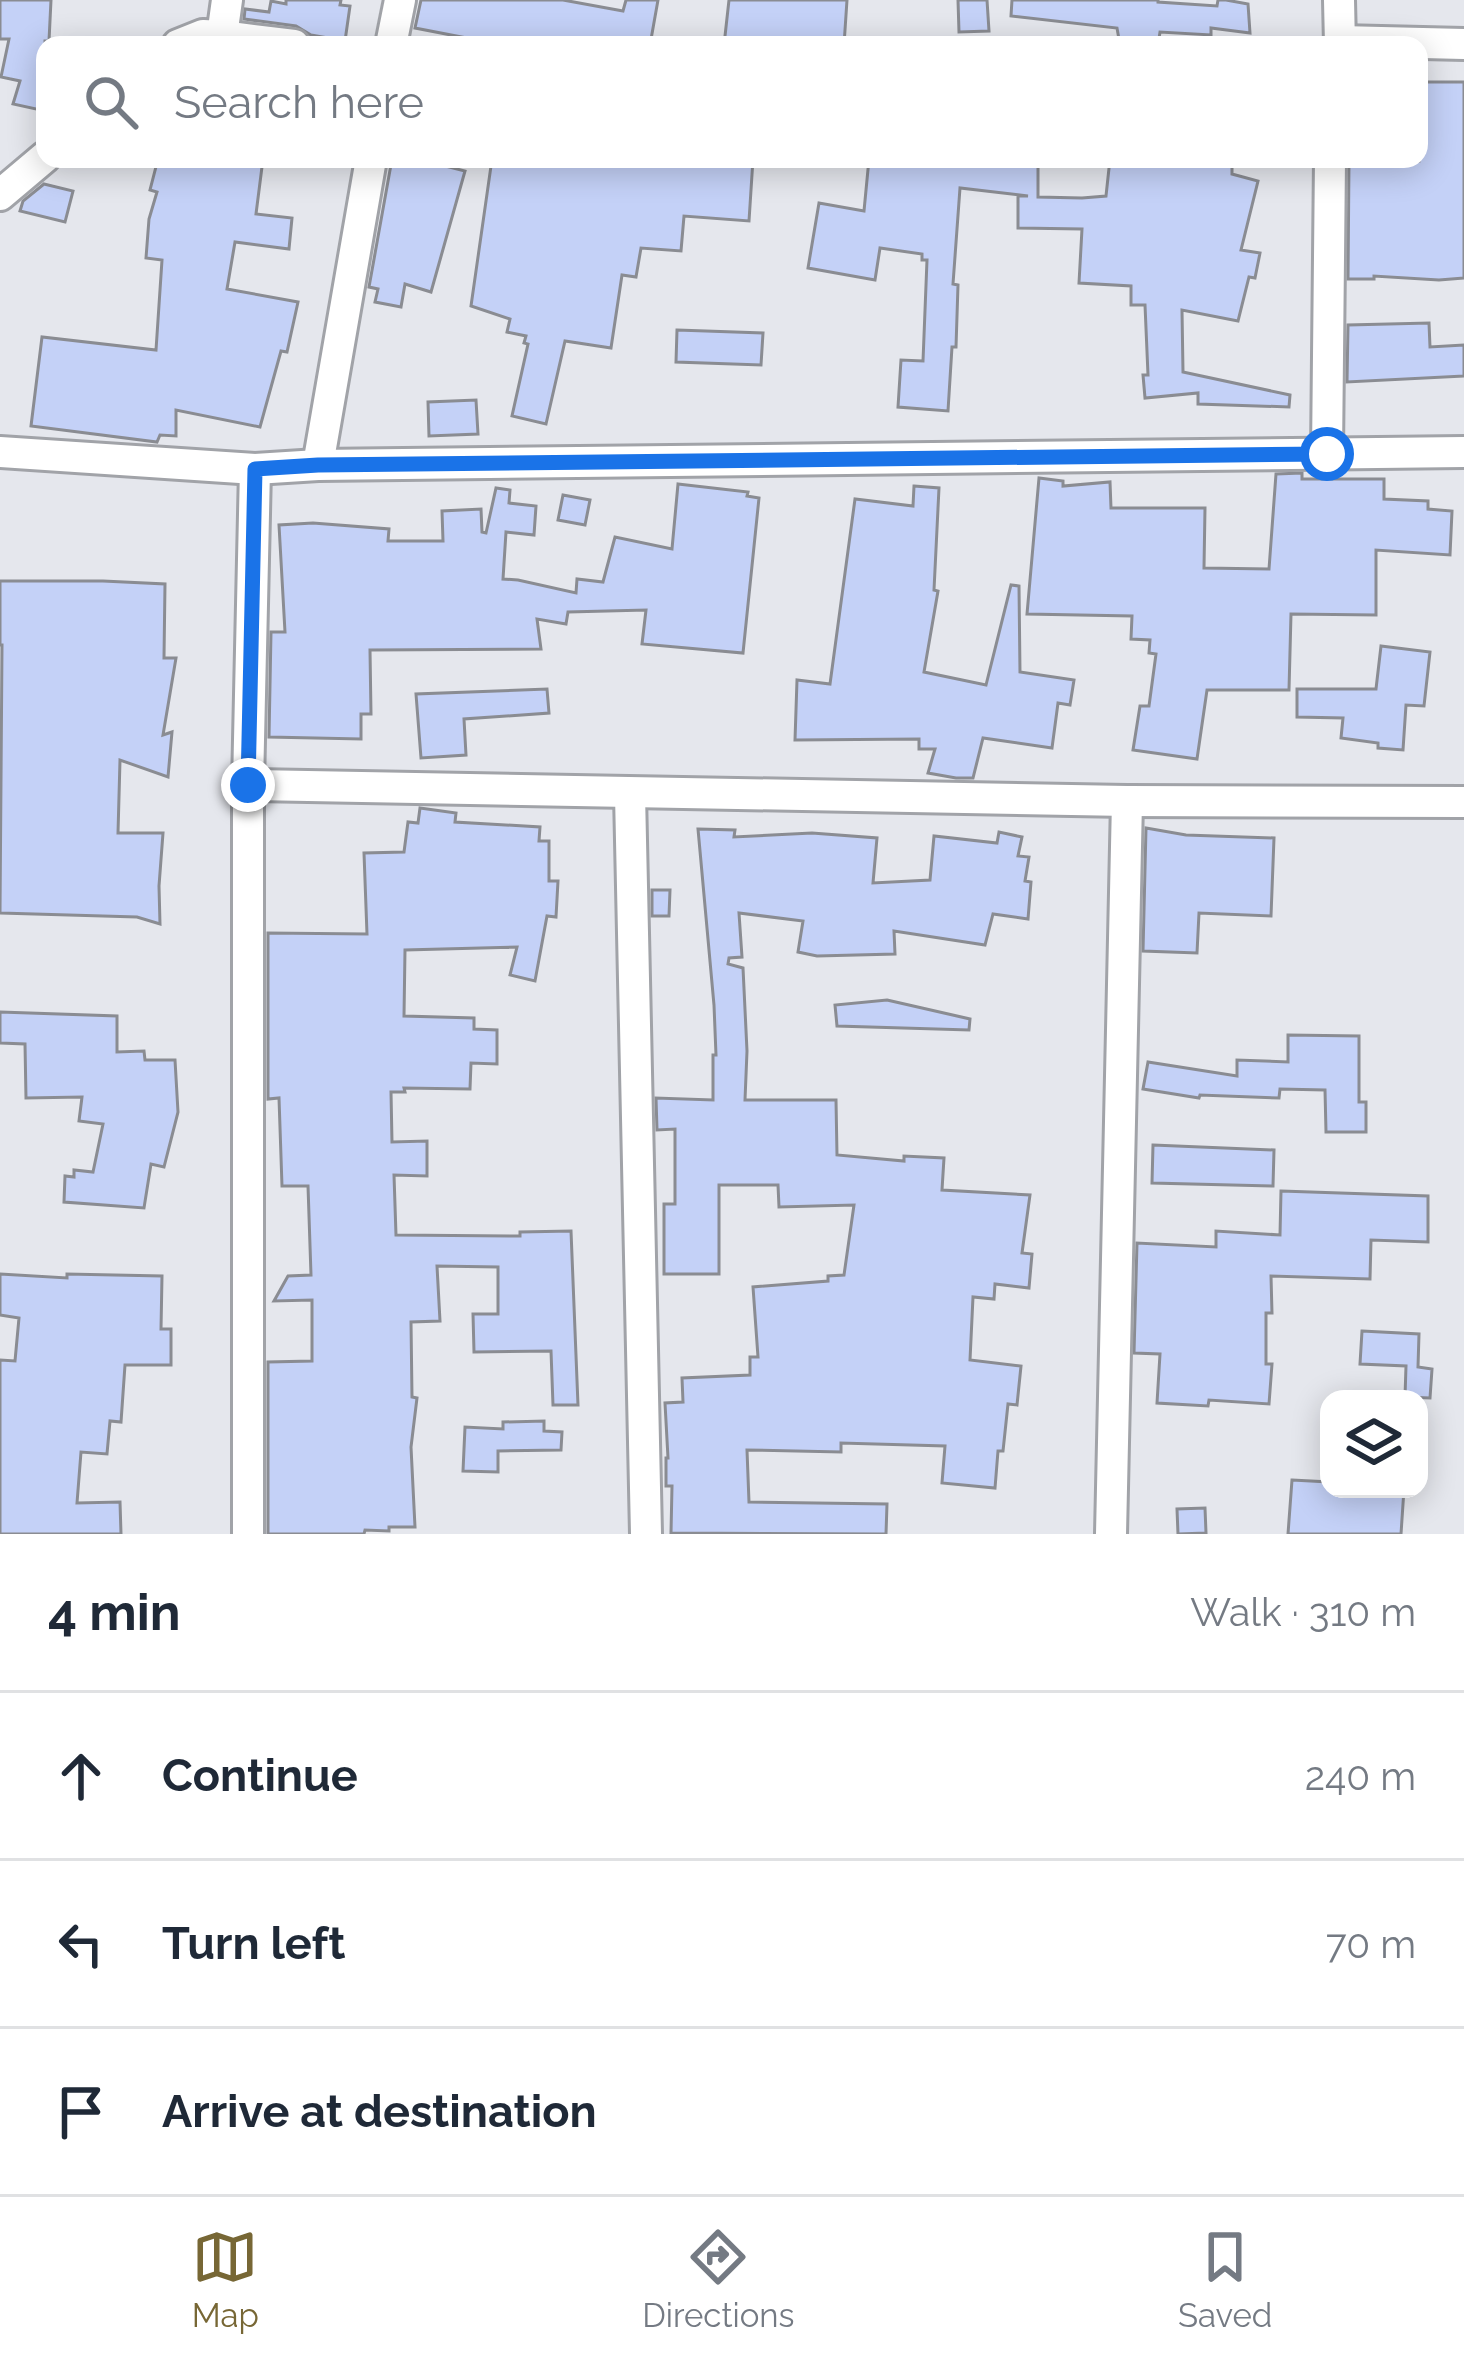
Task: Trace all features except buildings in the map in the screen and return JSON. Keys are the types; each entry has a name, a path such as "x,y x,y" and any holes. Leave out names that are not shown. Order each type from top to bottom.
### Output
{"street":[{"path":"200,36 222,36 227,0"},
{"path":"394,36 400,0"},
{"path":"1339,0 1340,36"},
{"path":"1428,44 1464,44"},
{"path":"0,195 36,165"},
{"path":"318,465 369,168"},
{"path":"1327,454 1330,168"},
{"path":"0,452 255,469 1464,452"},
{"path":"248,1534 248,785 255,469"},
{"path":"248,785 1127,801 1464,802"},
{"path":"630,794 646,1534"},
{"path":"1111,1534 1127,801"}],"route":[{"path":"248,785 255,469 1327,454"}]}
